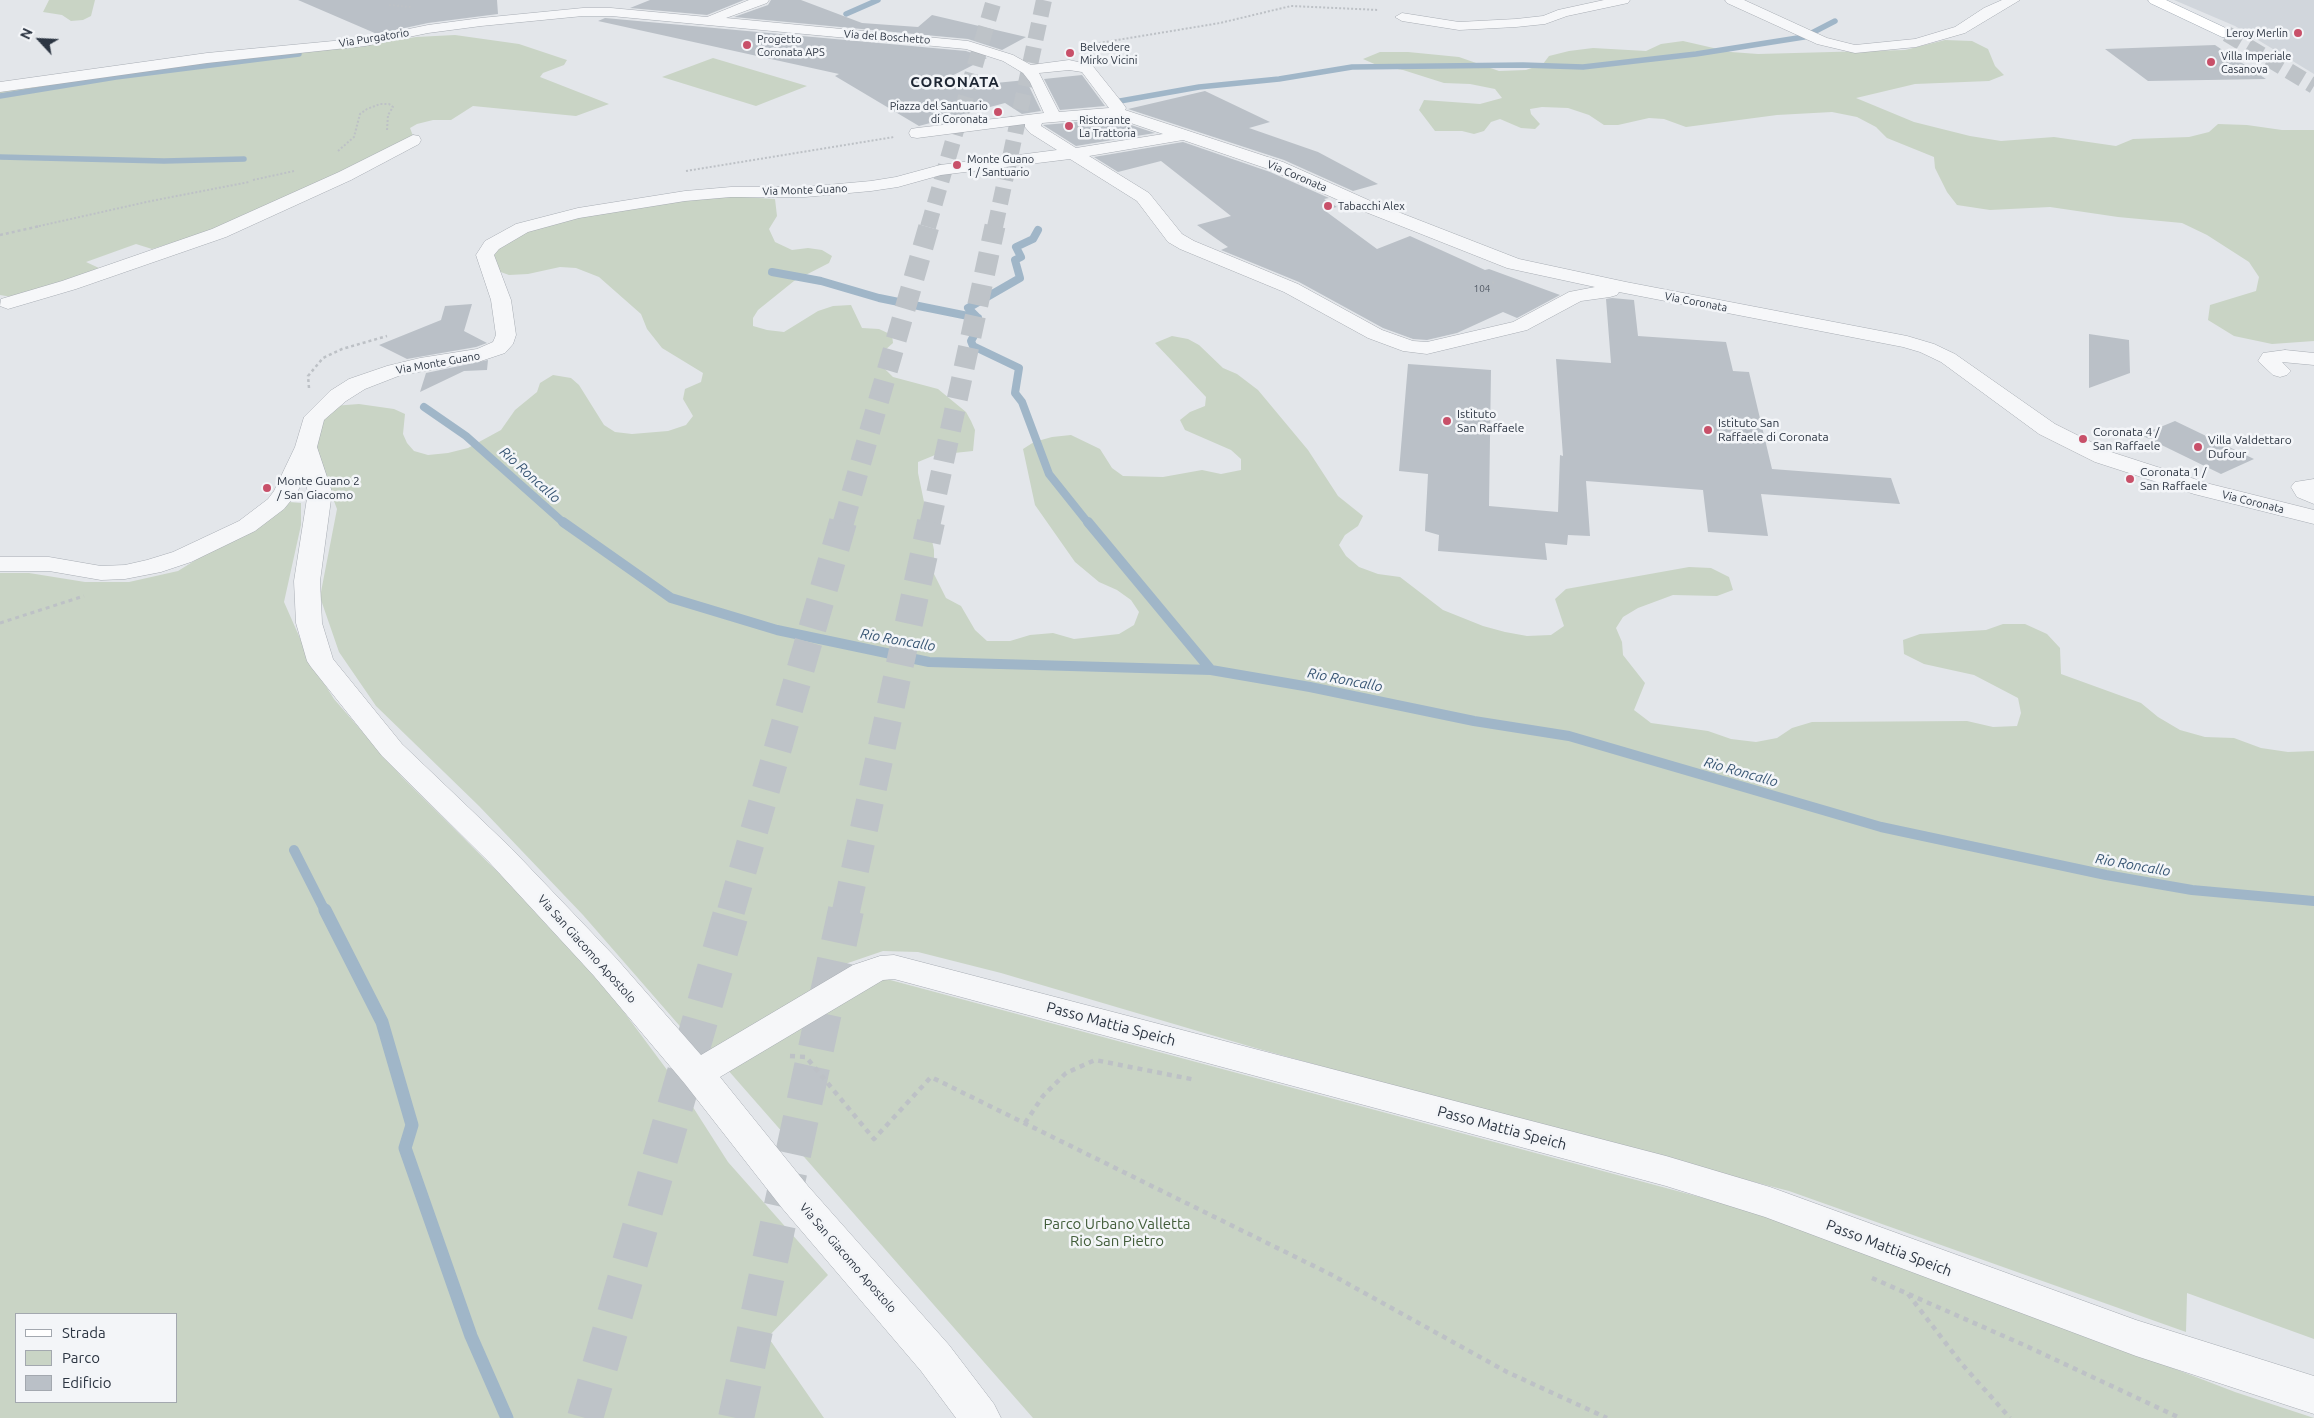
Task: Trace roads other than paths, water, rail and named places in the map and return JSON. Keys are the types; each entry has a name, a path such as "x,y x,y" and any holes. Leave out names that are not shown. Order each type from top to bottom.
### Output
{"main road":[{"path":"2155,0 2228,34"}],"street":[{"path":"716,20 762,0"},
{"path":"1553,17 1534,14 1531,11 1559,8 1571,0"},
{"path":"1402,18 1458,26 1545,20 1623,0"},
{"path":"1732,0 1822,41 1855,49 1916,43 1960,30 1989,10 2013,0"},
{"name":"Via del Boschetto","path":"670,3 716,20 968,44 1008,58 1028,70 1037,80 1054,117"},
{"name":"Via Purgatorio","path":"0,87 207,58 361,43 428,29 482,22 583,12 611,12 716,20"},
{"path":"917,133 1034,119 1114,112 1118,108 1087,68 1069,65 1028,70"},
{"name":"Via Coronata","path":"1114,112 1277,166 1375,209 1514,264 1626,288 1907,342 1927,348 1948,358 2047,428 2102,457 2202,489 2314,517"},
{"path":"1034,119 1033,127 1036,130 1143,197 1175,238 1187,245 1291,288 1376,334 1410,347 1427,348 1520,326 1576,296 1626,288"},
{"name":"Via Monte Guano","path":"0,564 49,564 102,573 124,572 182,557 247,526 276,504 291,482 306,447 315,417 338,396 357,384 394,370 489,353 503,344 506,335 502,307 486,255 492,245 522,228 578,214 685,196 731,192 805,192 853,188 898,182 940,170 1074,153 1185,135"},
{"path":"8,303 219,233 292,201 413,140"},
{"path":"2280,371 2268,361 2270,358 2286,356 2314,359"},
{"name":"Via San Giacomo Apostolo","path":"306,447 320,492 307,581 309,623 320,661 392,750 500,855 598,960 696,1074 795,1197 935,1358 980,1418"},
{"path":"2314,486 2303,487 2305,492 2314,497"},
{"name":"Passo Mattia Speich","path":"696,1074 865,974 880,968 894,967 1666,1171 1770,1203 2136,1338 2314,1395"}],"waterway":[{"path":"846,14 878,0"},
{"path":"1120,101 1199,87 1279,79 1352,67 1523,65 1583,67 1696,54 1804,37 1835,21"},
{"path":"0,96 116,77 299,54"},
{"path":"0,157 164,161 244,159"},
{"path":"978,318 968,308 1020,278 1015,260 1021,257 1016,247 1033,239 1038,230"},
{"path":"772,272 821,281 879,298 978,318"},
{"path":"978,318 976,332 971,341 973,346 1019,368 1015,393 1022,402 1049,474 1089,524"},
{"name":"Rio Roncallo","path":"424,407 466,436 565,524"},
{"name":"Rio Roncallo","path":"563,522 671,598 777,630 929,662 1211,670"},
{"path":"1088,522 1211,670"},
{"name":"Rio Roncallo","path":"1211,670 1310,687 1474,721 1569,736 1881,827 2106,875 2192,890 2314,901"},
{"path":"294,850 325,911"},
{"path":"325,910 382,1022 412,1125 405,1148 471,1336 507,1418"}],"tunnel":[{"path":"928,227 994,0"},
{"path":"995,227 1044,0"},
{"path":"2227,34 2314,86"},
{"path":"843,524 929,226"},
{"path":"930,524 995,226"},
{"path":"731,911 843,522"},
{"path":"846,911 931,522"},
{"path":"585,1418 732,910"},
{"path":"736,1418 846,910"}],"place":[{"name":"Leroy Merlin","path":"2298,33"},
{"name":"Progetto Coronata APS","path":"747,45"},
{"name":"Belvedere Mirko Vicini","path":"1070,53"},
{"name":"Villa Imperiale Casanova","path":"2211,62"},
{"name":"Piazza del Santuario di Coronata","path":"998,112"},
{"name":"Ristorante La Trattoria","path":"1069,126"},
{"name":"Monte Guano 1 / Santuario","path":"957,165"},
{"name":"Tabacchi Alex","path":"1328,206"},
{"name":"Istituto San Raffaele","path":"1447,421"},
{"name":"Istituto San Raffaele di Coronata","path":"1708,430"},
{"name":"Coronata 4 / San Raffaele","path":"2083,439"},
{"name":"Villa Valdettaro Dufour","path":"2198,447"},
{"name":"Coronata 1 / San Raffaele","path":"2130,479"},
{"name":"Monte Guano 2 / San Giacomo","path":"267,488"}],"district":[{"name":"CORONATA","path":"955,82"}],"park label":[{"name":"Parco Urbano Valletta Rio San Pietro","path":"1117,1232"}]}
